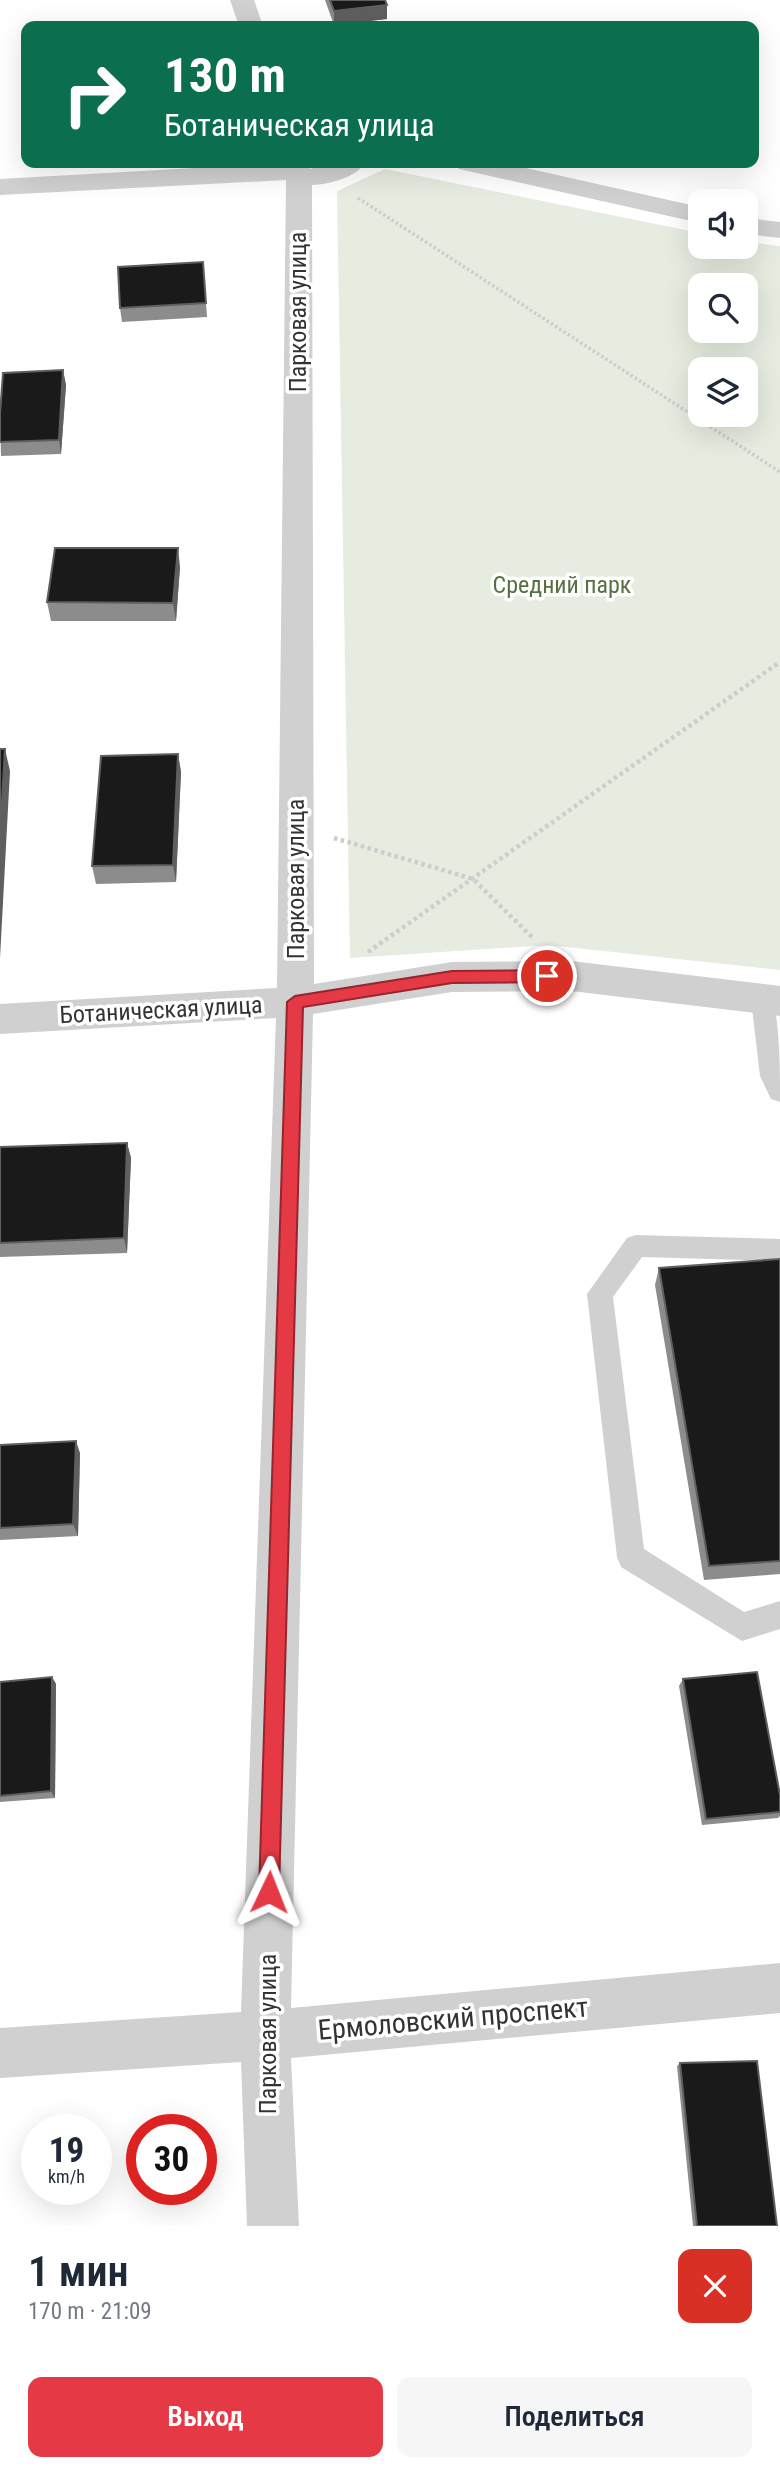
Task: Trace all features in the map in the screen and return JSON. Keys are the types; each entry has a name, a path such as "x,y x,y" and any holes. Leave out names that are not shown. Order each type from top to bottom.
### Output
{"street":[{"path":"242,0 249,21"},
{"path":"0,187 304,172 325,168"},
{"path":"490,168 688,212"},
{"name":"Парковая улица","path":"273,2226 265,2035 295,1002 304,172"},
{"path":"758,227 780,230"},
{"name":"Ботаническая улица","path":"0,1019 295,1002 452,977 571,976 772,1000"},
{"name":"Ермоловский проспект","path":"0,2053 265,2035 780,1988"}],"lane":[{"path":"772,1000 772,1076 780,1092"},
{"path":"780,1250 636,1246 600,1294 631,1557 742,1627 780,1615"}],"path":[{"path":"304,172 780,472"},
{"path":"362,956 780,662"},
{"path":"296,827 474,879 571,976"}],"green space":[{"name":"Средний парк","path":"385,169 688,231 688,259 758,259 758,243 780,246 780,970 548,945 350,958 337,191"}],"building":[{"path":"330,0 385,0 387,5 334,11"},
{"path":"203,262 206,303 120,308 118,267"},
{"path":"63,370 59,440 0,442 3,373"},
{"path":"55,548 178,548 173,603 47,602"},
{"path":"0,749 5,749 0,838"},
{"path":"178,754 173,865 92,866 101,756"},
{"path":"127,1143 124,1238 0,1243 0,1147"},
{"path":"780,1259 780,1561 709,1566 659,1268"},
{"path":"76,1441 73,1524 0,1528 0,1445"},
{"path":"757,1672 780,1795 780,1812 706,1819 683,1679"},
{"path":"52,1677 51,1791 0,1796 0,1682"},
{"path":"757,2061 777,2226 697,2226 680,2063"}],"route":[{"path":"269,1892 295,1002 452,977 547,976"}]}
